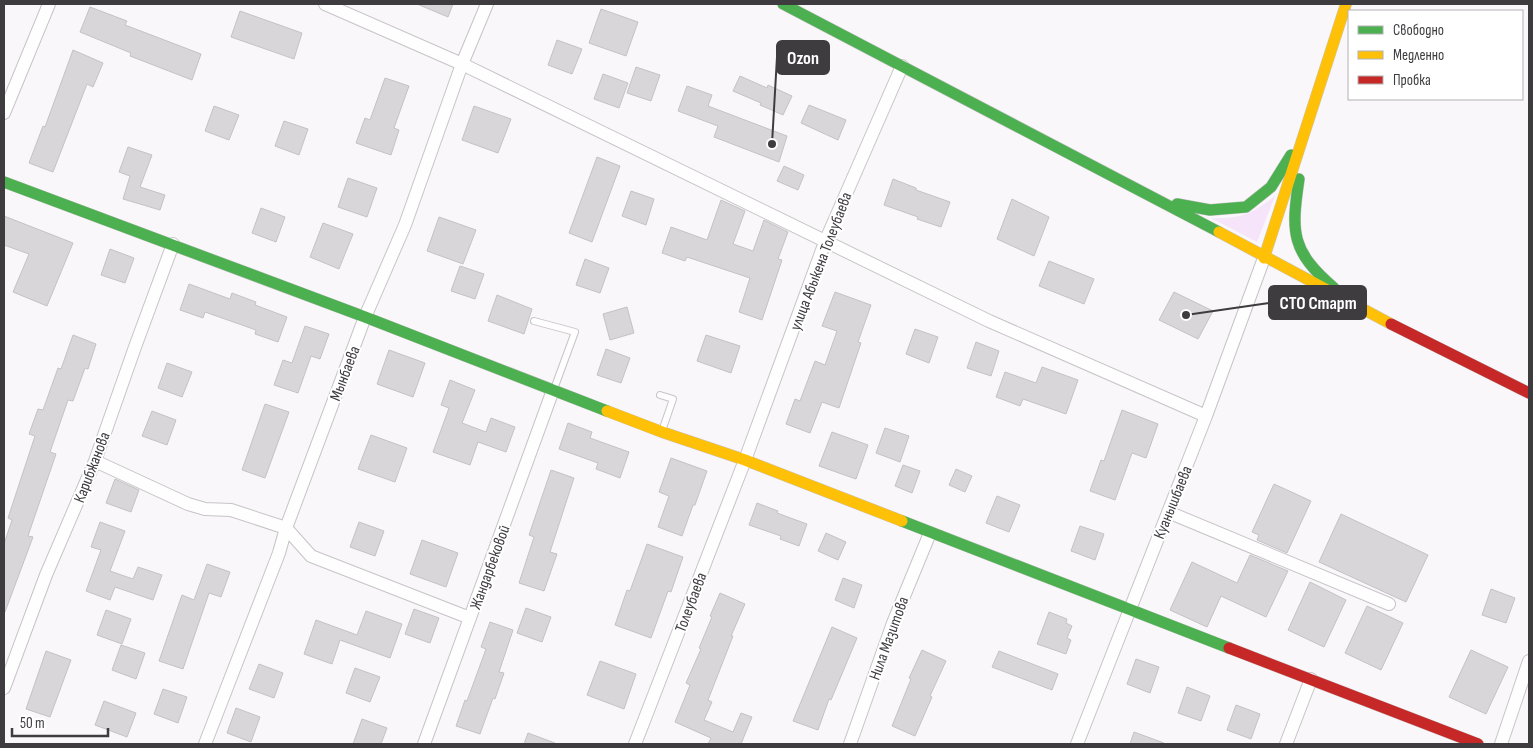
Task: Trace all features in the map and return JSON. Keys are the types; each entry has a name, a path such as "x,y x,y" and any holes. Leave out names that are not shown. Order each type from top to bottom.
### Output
{"street":[{"path":"4,113 49,4"},
{"path":"324,4 462,64 989,321 1206,416"},
{"name":"Мынбаева","path":"205,744 279,553 286,528 366,317 405,225 462,64 487,4"},
{"path":"783,4 1161,201 1347,302 1529,392"},
{"path":"1264,258 1346,4"},
{"name":"улица Абыкена Толеубаева","path":"745,460 825,242 902,66"},
{"path":"1161,201 1210,210 1246,206 1271,187 1306,131"},
{"path":"1306,131 1293,219 1296,240 1308,263 1347,302"},
{"path":"4,182 366,317 662,432 745,460 1478,744"},
{"name":"Карибжанова","path":"4,688 46,575 95,461 134,347 173,244"},
{"name":"Куанышбаева","path":"1077,744 1206,416 1264,258"},
{"name":"Жандарбековой","path":"424,744 553,390"},
{"name":"Толеубаева","path":"635,744 745,460"},
{"path":"95,461 188,504 205,509 231,510 286,528 311,556 470,618"},
{"path":"1168,512 1389,604"},
{"name":"Нила Мазитова","path":"850,744 893,623 930,532"},
{"path":"1501,744 1529,661"},
{"path":"1286,744 1311,679"}],"lane":[{"path":"534,321 575,332 553,390"},
{"path":"660,395 674,399 662,432"}],"shaded area":[{"path":"1275,196 1257,242 1211,218 1231,218 1246,214"}],"building":[{"path":"417,4 453,4 448,17"},
{"path":"90,7 127,21 125,25 201,54 192,80 130,56 131,53 80,32"},
{"path":"601,9 638,22 626,56 589,43"},
{"path":"240,11 302,33 294,59 231,37"},
{"path":"557,40 582,49 572,74 548,65"},
{"path":"73,50 103,63 93,87 87,84 53,172 29,163 43,126 45,127"},
{"path":"636,67 660,75 651,101 627,93"},
{"path":"603,74 628,83 619,108 594,99"},
{"path":"740,76 767,88 768,85 792,96 783,115 733,91"},
{"path":"385,78 409,86 394,128 399,130 391,155 356,143 365,118 370,120"},
{"path":"687,86 712,95 708,106 787,136 779,162 714,137 718,126 678,111"},
{"path":"809,105 846,120 838,140 801,123"},
{"path":"214,106 239,115 229,140 205,131"},
{"path":"474,106 511,119 498,153 462,140"},
{"path":"284,121 308,129 299,155 275,146"},
{"path":"128,147 152,155 140,187 165,195 160,210 123,199 130,176 119,172"},
{"path":"597,157 620,166 592,242 569,233"},
{"path":"784,166 804,175 798,190 777,181"},
{"path":"348,178 377,188 367,217 338,207"},
{"path":"893,179 916,188 916,190 950,202 941,227 884,205"},
{"path":"631,191 654,199 646,225 622,216"},
{"path":"1012,199 1049,217 1034,256 997,239"},
{"path":"721,200 745,211 733,244 753,251 764,220 788,232 778,259 782,260 762,320 739,312 750,278 687,257 685,261 662,253 671,227 707,240"},
{"path":"261,208 285,217 276,242 252,233"},
{"path":"4,216 73,243 47,306 13,292 29,254 4,245"},
{"path":"439,217 476,230 463,264 427,251"},
{"path":"323,223 353,234 339,269 310,257"},
{"path":"110,249 134,258 125,283 101,275"},
{"path":"585,259 609,268 600,293 576,285"},
{"path":"1049,261 1094,279 1084,304 1039,286"},
{"path":"460,266 484,274 475,299 451,291"},
{"path":"189,284 230,299 232,293 256,302 255,305 287,317 278,342 255,334 256,330 205,312 203,318 180,310"},
{"path":"835,292 871,305 858,342 861,343 839,408 822,402 810,433 786,424 795,399 800,401 815,361 825,365 837,331 822,326"},
{"path":"1174,292 1213,311 1198,339 1159,320"},
{"path":"497,295 532,309 524,334 488,321"},
{"path":"627,307 634,333 610,340 603,314"},
{"path":"305,326 329,334 320,359 311,356 298,393 274,385 283,360 292,363"},
{"path":"915,329 938,337 929,363 906,354"},
{"path":"73,335 96,344 88,369 85,368 73,401 68,400 50,452 56,454 28,536 33,537 4,612 4,544 12,520 8,518 35,436 29,434 38,409 43,410 58,368 61,369"},
{"path":"706,335 740,346 731,373 697,361"},
{"path":"976,342 999,351 991,376 967,368"},
{"path":"606,349 630,358 621,383 597,375"},
{"path":"389,350 425,363 413,397 377,384"},
{"path":"167,363 192,372 182,397 158,388"},
{"path":"1042,367 1078,380 1066,414 1023,399 1020,406 996,397 1005,372 1036,383"},
{"path":"450,380 475,390 462,423 486,432 491,418 515,427 506,452 478,442 470,465 433,452 449,408 441,405"},
{"path":"265,404 289,412 265,478 242,470"},
{"path":"1122,410 1158,424 1146,458 1132,453 1115,500 1090,491 1101,460 1104,461"},
{"path":"152,411 176,420 167,445 142,436"},
{"path":"568,423 592,432 590,438 629,452 620,478 596,469 598,463 559,449"},
{"path":"885,428 909,436 900,462 876,453"},
{"path":"832,432 868,445 856,479 819,466"},
{"path":"371,435 407,448 395,482 358,469"},
{"path":"671,458 707,471 682,536 658,527 669,496 659,492"},
{"path":"903,465 920,471 912,493 895,486"},
{"path":"956,469 972,476 965,492 949,485"},
{"path":"551,470 574,478 550,552 557,554 544,591 519,583 534,537 529,535"},
{"path":"115,479 139,490 131,512 106,503"},
{"path":"1274,484 1311,501 1287,553 1257,540 1259,535 1252,532"},
{"path":"997,496 1020,505 1009,532 986,523"},
{"path":"757,503 807,524 799,546 780,539 781,536 749,525"},
{"path":"1341,514 1428,555 1406,602 1319,562"},
{"path":"100,522 125,531 110,571 133,579 138,567 162,575 153,600 115,587 110,600 86,591 101,550 91,547"},
{"path":"359,522 384,531 375,556 350,547"},
{"path":"1080,526 1104,534 1095,560 1071,551"},
{"path":"826,533 846,542 838,560 818,551"},
{"path":"422,540 458,553 446,587 410,574"},
{"path":"647,544 683,557 671,592 668,591 651,638 615,625 627,590 630,591"},
{"path":"1250,555 1288,571 1266,617 1221,596 1207,627 1170,610 1192,562 1237,583"},
{"path":"207,564 230,572 221,597 209,593 183,669 159,661 182,595 194,600"},
{"path":"843,578 862,585 854,608 835,600"},
{"path":"1310,582 1346,600 1324,647 1288,630"},
{"path":"1491,589 1515,598 1506,623 1482,615"},
{"path":"720,593 745,604 731,636 733,636 708,700 712,702 704,720 733,732 741,713 752,717 741,744 708,744 711,738 675,722 690,685 686,683 701,649 699,648"},
{"path":"1367,606 1403,623 1381,670 1345,653"},
{"path":"526,608 551,617 542,642 517,633"},
{"path":"414,609 439,618 430,643 405,634"},
{"path":"106,610 131,619 122,644 97,635"},
{"path":"366,611 402,624 390,658 340,640 332,664 304,654 316,620 357,635"},
{"path":"1049,612 1067,619 1066,623 1072,626 1067,638 1071,640 1066,654 1037,644"},
{"path":"490,622 513,630 499,672 504,673 480,734 456,726 486,649 481,647"},
{"path":"832,627 857,638 831,700 829,699 818,730 793,721"},
{"path":"121,645 145,653 136,679 112,670"},
{"path":"922,650 946,661 915,736 892,726 911,679 909,678"},
{"path":"1471,650 1508,667 1486,714 1449,697"},
{"path":"46,651 71,660 50,717 26,709"},
{"path":"999,651 1058,674 1052,690 992,667"},
{"path":"1136,659 1159,667 1150,693 1127,684"},
{"path":"600,661 636,674 624,709 587,695"},
{"path":"259,664 283,673 274,698 249,689"},
{"path":"355,668 380,677 370,702 346,693"},
{"path":"1187,687 1210,696 1201,721 1178,713"},
{"path":"163,689 187,697 178,723 154,714"},
{"path":"104,701 136,713 127,737 95,725"},
{"path":"1236,705 1260,714 1251,739 1227,730"},
{"path":"236,708 260,717 251,742 227,733"},
{"path":"362,719 387,728 381,744 353,744"},
{"path":"1134,732 1164,743 1130,744"},
{"path":"528,733 555,743 555,744 524,744"}],"traffic: fast":[{"path":"783,4 1219,232"},
{"path":"1177,204 1210,210 1246,207 1271,187 1291,155"},
{"path":"1299,179 1295,214 1297,240 1309,263 1334,288"},
{"path":"4,182 365,317 607,411"},
{"path":"902,521 1229,648"}],"traffic: slow":[{"path":"1264,258 1346,4"},
{"path":"1219,232 1391,324"},
{"path":"607,411 745,460 902,521"}],"traffic: jam":[{"path":"1391,324 1529,393"},
{"path":"1229,648 1478,744"}],"place":[{"name":"Ozon","path":"772,144"},
{"name":"СТО Старт","path":"1186,315"}]}
